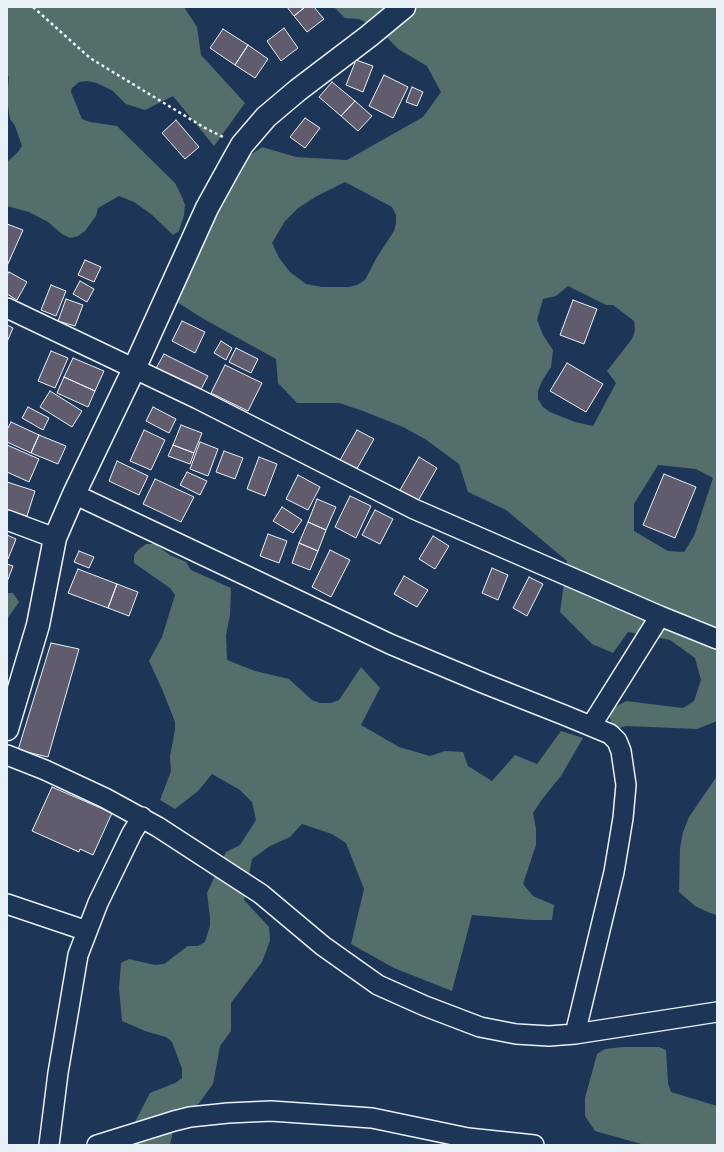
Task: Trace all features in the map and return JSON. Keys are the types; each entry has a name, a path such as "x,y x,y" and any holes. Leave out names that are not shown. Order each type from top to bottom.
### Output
{"main road":[{"path":"7,729 38,626 56,538 74,494 134,369 207,208 242,146 266,117 404,7"}],"street":[{"path":"7,308 198,399 414,509 660,616 717,639"},
{"path":"74,494 390,644 610,734 617,741 621,751 626,785 623,818 614,872 574,1034"},
{"path":"7,520 56,538"},
{"path":"591,726 660,616"},
{"path":"7,755 45,770 142,817 261,894 323,946 378,985 424,1006 480,1026 516,1034 549,1036 574,1034 717,1012"},
{"path":"49,1145 58,1074 78,955 98,903 132,833 142,817"},
{"path":"7,904 87,931"},
{"path":"97,1145 190,1117 270,1111 372,1118 468,1138 534,1145"}],"path":[{"path":"33,7 90,58 205,128 242,146"}],"green space":[{"path":"7,7 184,7 197,27 201,55 245,103 214,146 173,96 145,110 126,104 113,91 97,83 87,81 79,82 72,88 71,92 82,119 90,122 117,126 175,183 185,205 184,215 179,231 173,235 151,214 134,202 119,196 98,208 96,216 85,231 78,236 70,238 62,234 48,222 29,212 7,206 7,162 22,146 15,126 10,119 7,99 9,77 7,75"},
{"path":"334,7 717,7 717,721 697,729 626,726 613,730 608,711 626,701 683,708 694,701 701,680 695,658 670,640 628,632 613,653 592,644 560,612 567,561 506,510 468,492 459,464 425,439 403,427 363,411 339,403 297,403 278,383 276,359 202,318 177,302 231,182 244,159 262,147 296,157 347,160 423,117 441,92 427,66 398,49 380,30 359,19 345,18","holes":["345,182 392,207 396,215 394,231 377,257 365,280 357,285 349,287 322,287 306,284 290,272 279,258 272,243 285,221 298,208 317,196","568,286 606,305 613,305 634,321 635,330 632,339 607,371 616,383 593,426 575,422 550,412 543,407 538,399 538,391 542,381 551,367 553,350 543,335 537,320 543,299 556,296","658,465 696,469 713,478 694,536 684,552 668,551 634,531 634,504"]},
{"path":"146,544 155,544 170,555 186,562 191,570 231,588 230,615 226,635 227,660 255,671 289,679 312,700 320,703 331,703 339,700 361,667 380,688 361,725 399,747 430,756 445,751 463,752 468,766 492,781 515,755 537,764 561,731 583,738 561,776 533,813 536,829 536,845 523,884 533,896 554,905 552,920 532,920 472,915 452,991 394,968 351,944 364,889 346,843 332,834 302,824 290,837 270,846 252,859 244,900 269,927 270,941 262,962 231,1003 231,1031 220,1046 213,1084 200,1102 173,1131 170,1145 128,1145 136,1120 150,1093 175,1083 182,1078 182,1069 172,1042 166,1037 145,1031 122,1021 119,988 121,963 129,959 155,965 164,964 188,946 198,946 205,942 210,926 207,893 226,852 240,845 256,820 252,802 240,790 212,774 198,791 175,809 160,800 171,771 170,756 175,722 149,661 162,637 175,595 170,588 134,563 134,555"},
{"path":"7,593 13,593 19,602 7,619"},
{"path":"717,776 717,915 695,906 679,892 680,848 683,832 689,817"},
{"path":"622,1047 659,1047 666,1050 668,1083 671,1092 717,1106 717,1145 645,1145 595,1131 585,1116 585,1098 597,1054 605,1049"}],"building":[{"path":"287,7 305,7 294,16"},
{"path":"305,7 314,7 324,19 307,32 294,16"},
{"path":"284,28 298,48 281,61 267,41"},
{"path":"223,29 248,45 235,65 210,48"},
{"path":"248,45 268,59 255,78 235,65"},
{"path":"356,60 373,66 363,92 346,85"},
{"path":"384,75 408,87 393,118 369,106"},
{"path":"332,82 355,101 341,116 319,97"},
{"path":"412,87 423,92 417,106 406,102"},
{"path":"355,101 372,116 358,131 341,116"},
{"path":"305,118 320,128 305,148 290,137"},
{"path":"176,120 199,147 185,159 162,133"},
{"path":"7,224 23,230 7,266"},
{"path":"85,260 101,267 94,282 78,275"},
{"path":"9,272 27,282 17,300 7,294 7,275"},
{"path":"80,281 94,289 87,302 73,294"},
{"path":"51,285 66,291 56,316 41,310"},
{"path":"66,299 83,305 75,326 58,321"},
{"path":"573,300 597,309 584,344 560,335"},
{"path":"182,321 205,332 195,353 172,341"},
{"path":"7,325 13,328 7,342"},
{"path":"221,341 232,348 226,360 214,353"},
{"path":"236,348 258,359 251,373 229,362"},
{"path":"51,351 68,358 55,388 38,381"},
{"path":"164,354 208,376 199,393 155,370"},
{"path":"73,358 104,371 95,391 64,377"},
{"path":"567,363 603,384 586,412 550,391"},
{"path":"225,365 262,383 248,411 211,393"},
{"path":"64,377 95,391 88,407 57,393"},
{"path":"50,391 82,411 72,427 40,407"},
{"path":"28,407 49,418 43,430 22,418"},
{"path":"153,407 176,419 169,433 146,421"},
{"path":"11,422 39,435 31,453 7,442 7,430"},
{"path":"181,425 202,433 194,453 173,445"},
{"path":"144,430 165,440 151,470 130,461"},
{"path":"357,430 374,439 355,472 339,462"},
{"path":"39,435 66,446 58,464 31,453"},
{"path":"200,442 218,449 208,476 190,469"},
{"path":"7,445 39,459 29,482 7,472"},
{"path":"173,445 194,453 190,464 168,456"},
{"path":"224,451 243,458 235,479 216,472"},
{"path":"259,457 277,464 265,496 247,489"},
{"path":"419,457 437,468 418,501 400,490"},
{"path":"117,461 148,476 139,495 109,481"},
{"path":"187,472 207,481 200,495 180,485"},
{"path":"664,474 696,487 675,538 643,525"},
{"path":"298,475 320,487 308,510 286,499"},
{"path":"155,479 194,497 181,522 143,504"},
{"path":"7,482 35,491 27,516 7,510"},
{"path":"350,496 371,506 356,538 335,527"},
{"path":"317,499 336,507 326,530 308,522"},
{"path":"282,507 302,520 293,533 273,521"},
{"path":"375,510 393,519 380,544 362,535"},
{"path":"308,522 326,530 318,551 299,543"},
{"path":"268,534 287,541 279,563 260,556"},
{"path":"7,535 16,539 8,559 7,558"},
{"path":"433,536 449,546 435,569 419,559"},
{"path":"299,543 318,551 310,570 292,563"},
{"path":"330,550 350,560 331,597 312,587"},
{"path":"79,551 94,557 89,568 74,562"},
{"path":"7,564 13,566 7,582"},
{"path":"492,568 508,575 498,600 482,593"},
{"path":"78,569 117,584 108,608 68,593"},
{"path":"404,576 428,590 417,607 394,594"},
{"path":"529,577 543,584 527,616 513,608"},
{"path":"117,584 138,592 129,616 108,608"},
{"path":"51,643 79,649 48,757 18,750"},
{"path":"52,787 112,813 93,855 80,849 79,852 32,831"}]}
